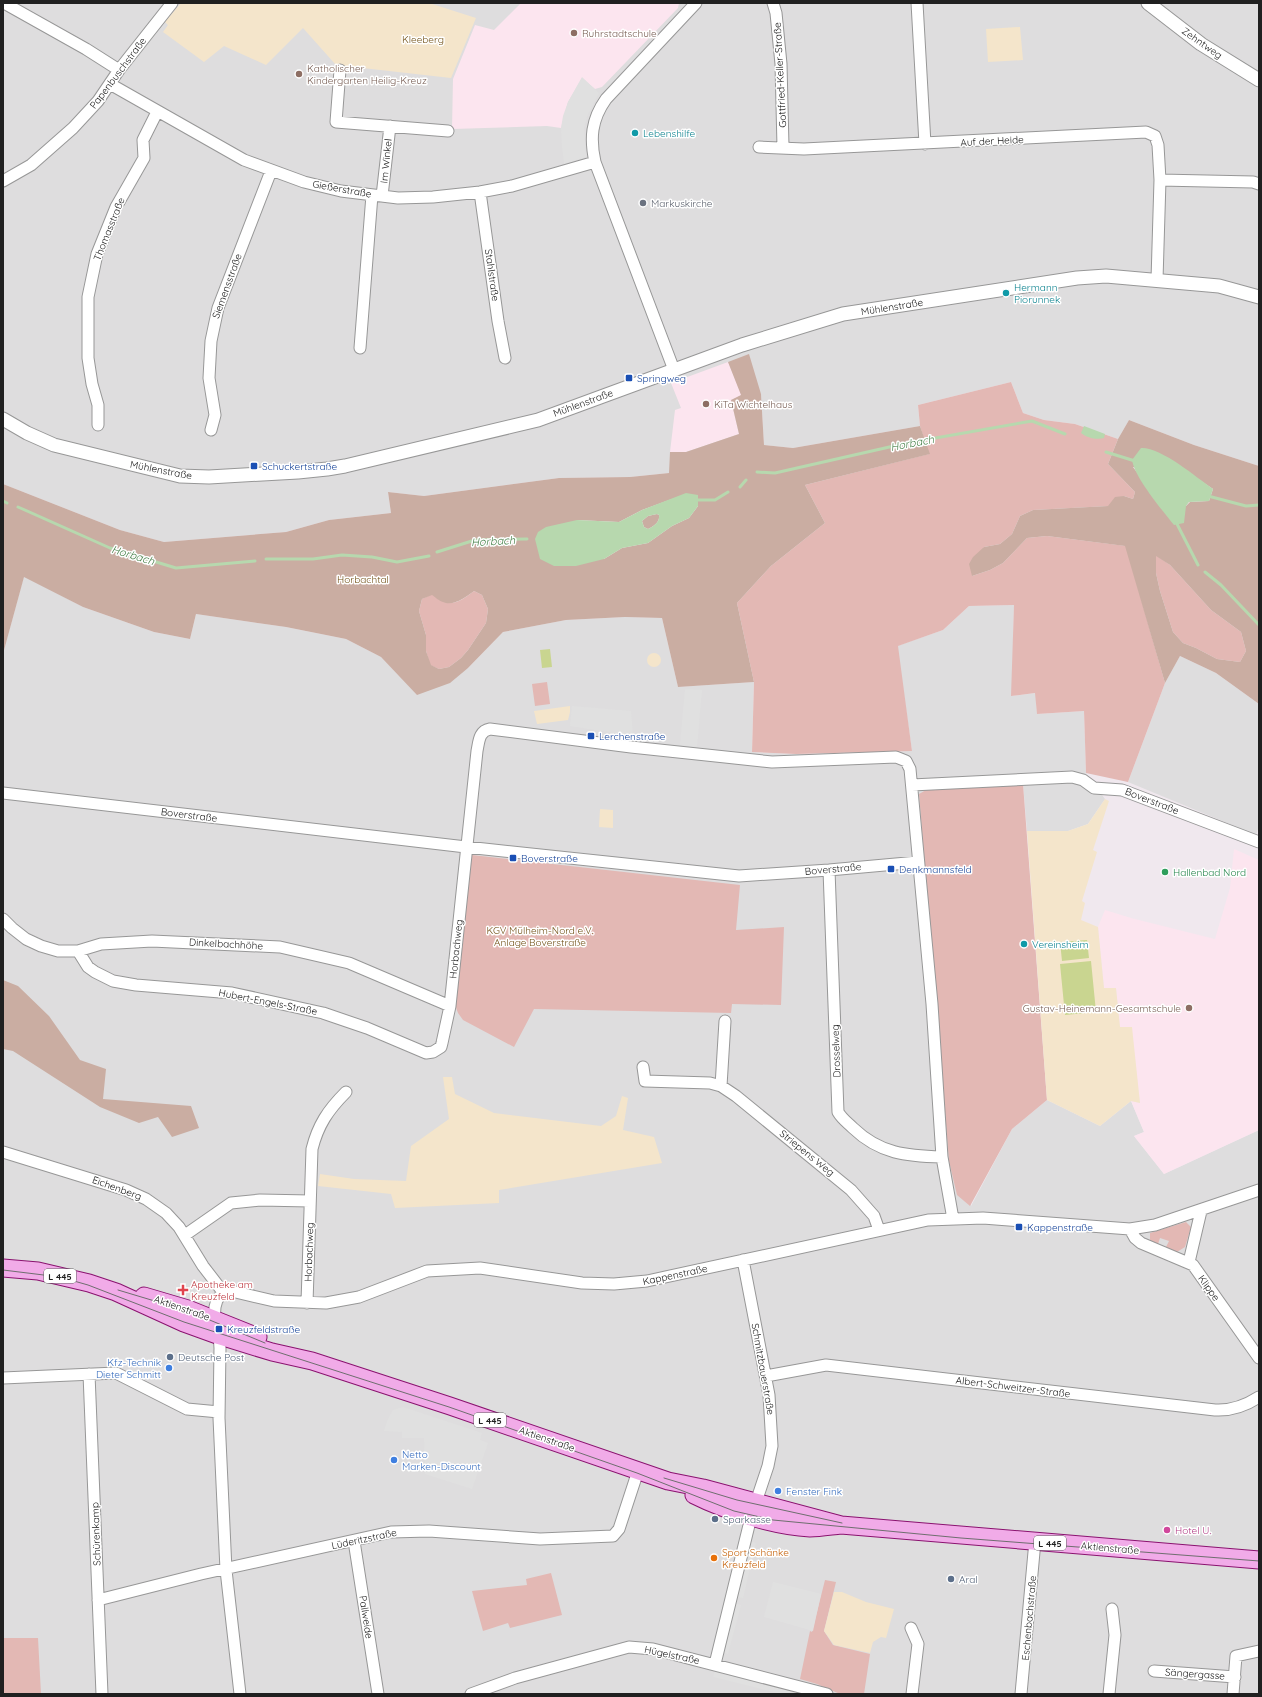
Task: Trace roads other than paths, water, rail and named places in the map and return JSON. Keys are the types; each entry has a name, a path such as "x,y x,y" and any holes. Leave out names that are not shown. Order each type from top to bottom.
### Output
{"main road":[{"name":"Aktienstraße","path":"3,1268 38,1271 62,1276 116,1292 145,1296 278,1353 312,1361 450,1406 668,1481 703,1488 754,1510 841,1525 1259,1560"}],"street":[{"path":"4,3 86,49 119,70"},
{"name":"Papenbuschstraße","path":"3,181 31,165 58,142 98,101 119,70 172,3"},
{"path":"674,370 595,162 591,147 591,135 595,116 600,108 696,3"},
{"name":"Gottfried-Keller-Straße","path":"773,3 776,13 781,64 783,147"},
{"path":"758,147 804,149 925,144 917,3"},
{"name":"Zehntweg","path":"1148,3 1201,44 1259,80"},
{"name":"Im Winkel","path":"340,70 336,122 448,131"},
{"name":"Gießerstraße","path":"110,84 244,160 304,182 342,191 398,198 433,197 480,192 512,186 595,162"},
{"name":"Thomasstraße","path":"98,425 98,405 88,358 88,297 97,254 116,207 144,158 143,140 157,112"},
{"name":"Im Winkel","path":"377,196 390,126"},
{"name":"Auf der Heide","path":"925,144 1146,132 1155,136 1158,145 1160,180 1157,280"},
{"name":"Siemensstraße","path":"211,430 215,415 210,378 214,323 218,308 271,171"},
{"path":"1160,180 1253,182 1259,184"},
{"name":"Stahlstraße","path":"480,192 498,321 505,358"},
{"path":"360,348 377,196"},
{"name":"Mühlenstraße","path":"3,419 27,433 54,445 180,476 209,477 298,472 345,466 538,420 742,345 843,314 1077,278 1106,276 1219,286 1259,297"},
{"path":"466,847 480,734 490,729 631,747 772,762 896,757 906,761 910,769 912,785 932,1004 942,1157 953,1219"},
{"name":"Boverstraße","path":"912,785 1072,777 1083,780 1094,788 1122,790 1259,842"},
{"name":"Boverstraße","path":"3,793 466,847 739,876 918,862"},
{"name":"Horbachweg","path":"438,1049 442,1043 450,1006 466,847"},
{"name":"Drosselweg","path":"829,870 838,1112 863,1138 880,1148 910,1156 942,1157"},
{"name":"Dinkelbachhöhe","path":"3,919 18,933 41,946 58,951 78,951 101,944 152,941 280,947 349,962 450,1006"},
{"name":"Hubert-Engels-Straße","path":"78,951 88,967 94,972 113,981 136,985 244,995 323,1013 367,1028 426,1053 433,1052 438,1049"},
{"path":"721,1086 725,1021"},
{"name":"Striepens Weg","path":"643,1067 644,1080 710,1083 721,1086 753,1109 851,1190 874,1216 879,1230"},
{"name":"Horbachweg","path":"306,1303 312,1149 320,1124 332,1106 346,1092"},
{"name":"Eichenberg","path":"3,1152 136,1194 146,1199 166,1213 185,1235 203,1266 223,1292"},
{"name":"Kappenstraße","path":"223,1292 229,1290 274,1301 326,1303 355,1298 427,1271 487,1269 575,1282 614,1284 648,1281 918,1222 983,1218 1130,1229 1155,1225 1201,1211 1259,1190"},
{"path":"185,1235 231,1203 260,1200 310,1201"},
{"path":"1130,1229 1135,1238 1141,1243 1189,1262 1201,1211"},
{"name":"Schmitzbauerstraße","path":"715,1664 754,1510 768,1466 772,1446 771,1410 766,1376 743,1260"},
{"name":"Klippe","path":"1189,1262 1193,1265 1259,1358"},
{"path":"223,1292 215,1307 219,1412 226,1570 240,1694"},
{"name":"Albert-Schweitzer-Straße","path":"766,1376 826,1365 1215,1410 1236,1408 1259,1397"},
{"path":"3,1378 116,1373 187,1409 219,1412"},
{"name":"Schürenkamp","path":"89,1374 102,1694"},
{"name":"Lüderitzstraße","path":"98,1600 201,1574 226,1570 372,1536 410,1531 540,1539 615,1535 621,1524 638,1471"},
{"name":"Pallweide","path":"354,1541 378,1694"},
{"name":"Eschenbachstraße","path":"1021,1694 1035,1541"},
{"path":"1109,1694 1115,1635 1112,1608"},
{"path":"911,1628 918,1644 912,1694"},
{"name":"Hügelstraße","path":"471,1694 515,1678 629,1647 653,1649 827,1694"},
{"name":"Sängergasse","path":"1233,1694 1236,1656 1259,1651"},
{"name":"Sängergasse","path":"1154,1671 1235,1677"}],"waterway":[{"name":"Horbach","path":"757,472 775,473 907,443 1032,421 1065,434"},
{"name":"Horbach","path":"1106,452 1135,461"},
{"name":"Horbach","path":"740,487 746,480"},
{"name":"Horbach","path":"698,500 715,500 728,492"},
{"name":"Horbach","path":"1208,496 1246,506 1259,505"},
{"name":"Horbach","path":"3,501 7,503"},
{"name":"Horbach","path":"18,507 110,548 176,568 255,561"},
{"name":"Horbach","path":"1176,522 1198,565"},
{"name":"Horbach","path":"437,552 475,540 527,539"},
{"name":"Horbach","path":"266,559 313,559 342,555 372,557 397,562 429,556"},
{"name":"Horbach","path":"1205,572 1221,585 1259,625"}],"tram line":[{"path":"3,1270 60,1277 88,1285 184,1322 449,1407 637,1473 734,1511 773,1520 961,1538 1259,1561"},
{"path":"118,1290 188,1311 265,1343"},
{"path":"664,1478 737,1500 842,1523"}],"place":[{"name":"Ruhrstadtschule","path":"574,33"},
{"name":"Katholischer Kindergarten Heilig-Kreuz","path":"299,74"},
{"name":"Lebenshilfe","path":"635,133"},
{"name":"Markuskirche","path":"643,203"},
{"name":"Hermann Piorunnek","path":"1006,293"},
{"name":"Springweg","path":"629,378"},
{"name":"KiTa Wichtelhaus","path":"706,404"},
{"name":"Schuckertstraße","path":"254,466"},
{"name":"Lerchenstraße","path":"591,736"},
{"name":"Boverstraße","path":"513,858"},
{"name":"Denkmannsfeld","path":"891,869"},
{"name":"Hallenbad Nord","path":"1165,872"},
{"name":"Vereinsheim","path":"1024,944"},
{"name":"Gustav-Heinemann-Gesamtschule","path":"1189,1008"},
{"name":"Kappenstraße","path":"1019,1227"},
{"name":"Apotheke am Kreuzfeld","path":"183,1290"},
{"name":"Kreuzfeldstraße","path":"219,1329"},
{"name":"Deutsche Post","path":"170,1357"},
{"name":"Kfz-Technik Dieter Schmitt","path":"169,1368"},
{"name":"Netto Marken-Discount","path":"394,1460"},
{"name":"Fenster Fink","path":"778,1491"},
{"name":"Sparkasse","path":"715,1519"},
{"name":"Hotel U.","path":"1167,1530"},
{"name":"Sport Schänke Kreuzfeld","path":"714,1558"},
{"name":"Aral","path":"951,1579"}],"park label":[{"name":"Kleeberg","path":"423,39"},
{"name":"Horbachtal","path":"363,579"},
{"name":"KGV Mülheim-Nord e.V. Anlage Boverstraße","path":"540,936"}]}
